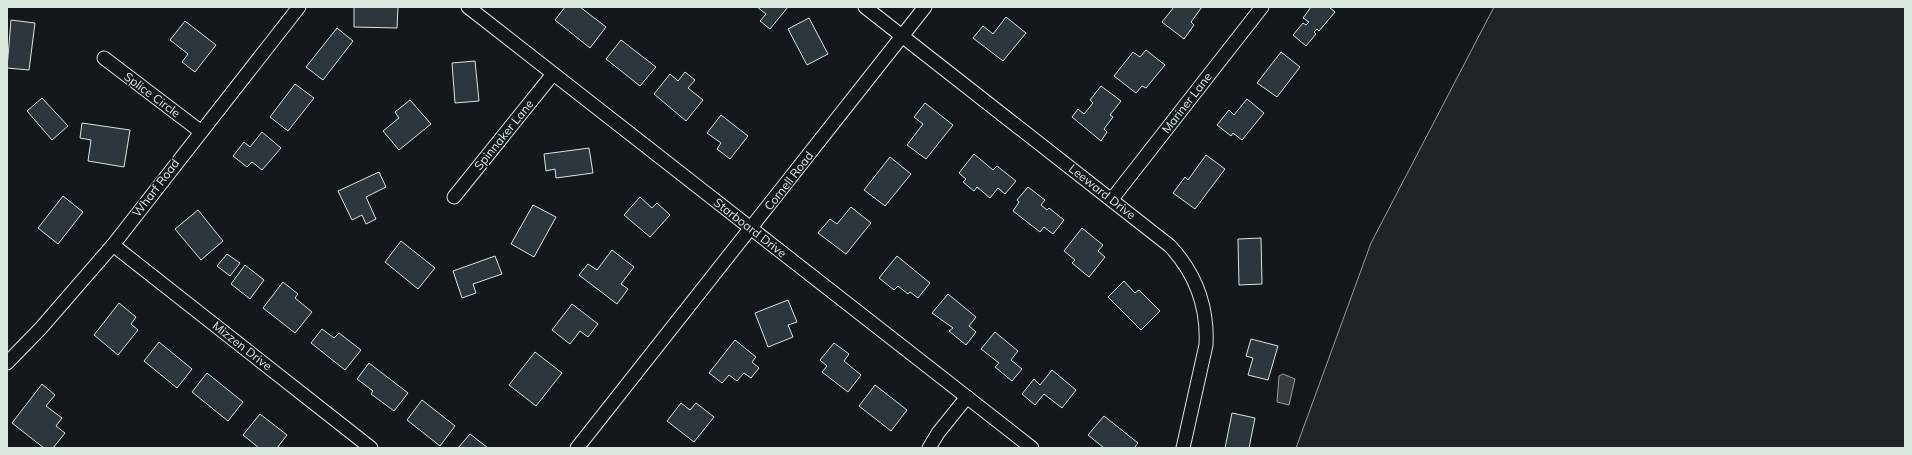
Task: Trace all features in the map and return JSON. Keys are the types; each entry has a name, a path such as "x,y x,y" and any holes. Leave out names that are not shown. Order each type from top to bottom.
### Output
{"street":[{"name":"Wharf Road","path":"7,363 42,328 113,245 200,131 299,7"},
{"name":"Starboard Drive","path":"468,7 1032,448"},
{"name":"Leeward Drive","path":"865,7 1112,199 1179,255 1193,278 1203,303 1206,317 1206,345 1183,448"},
{"name":"Cornell Road","path":"576,448 751,229 925,7"},
{"name":"Mariner Lane","path":"1112,199 1262,7"},
{"name":"Splice Circle","path":"104,58 200,131"},
{"name":"Spinnaker Lane","path":"454,197 553,74"},
{"name":"Mizzen Drive","path":"113,245 372,448"},
{"path":"929,448 942,428 967,397"}],"shaded area":[{"path":"1494,7 1905,7 1905,448 1296,448 1371,243"},
{"path":"1283,374 1295,379 1289,405 1277,402 1279,376"}],"building":[{"path":"354,7 398,7 397,28 354,27"},
{"path":"565,7 580,7 606,27 590,48 555,20"},
{"path":"757,7 788,7 770,29 760,21 766,14"},
{"path":"1174,7 1202,7 1191,22 1194,25 1184,39 1162,22"},
{"path":"1311,7 1329,7 1335,12 1319,31 1317,29 1314,32 1316,34 1306,46 1293,35 1303,23 1306,25 1309,22 1303,18"},
{"path":"1006,17 1026,33 1003,61 973,38 983,26 993,34"},
{"path":"809,18 828,54 807,65 788,29"},
{"path":"11,20 35,23 29,70 7,68"},
{"path":"185,21 216,45 195,72 182,62 188,54 170,40"},
{"path":"337,28 353,41 323,80 306,67"},
{"path":"621,40 656,67 640,86 606,59"},
{"path":"1146,50 1165,65 1146,88 1142,86 1136,93 1114,76 1133,52 1140,57"},
{"path":"1281,52 1300,67 1277,97 1257,83"},
{"path":"475,61 479,101 455,103 452,63"},
{"path":"685,72 695,80 688,88 703,100 686,121 654,94 670,74 678,81"},
{"path":"295,84 314,98 288,131 270,117"},
{"path":"1101,86 1121,101 1110,115 1113,117 1104,129 1107,132 1101,141 1072,117 1078,109 1084,114 1093,103 1090,100"},
{"path":"42,98 68,126 52,140 27,111"},
{"path":"1247,99 1264,113 1242,140 1233,133 1231,136 1217,125 1229,110 1234,115"},
{"path":"410,100 431,124 399,150 383,131 399,118 395,112"},
{"path":"925,103 953,125 926,159 907,145 923,124 914,117"},
{"path":"721,115 748,136 730,159 717,149 721,143 707,133"},
{"path":"82,123 130,130 124,167 88,161 91,140 80,138"},
{"path":"262,132 281,148 262,170 252,162 247,167 233,156 244,142 250,147"},
{"path":"589,148 593,173 556,178 555,169 546,171 544,154"},
{"path":"974,154 993,170 997,166 1016,181 1005,194 998,188 990,198 977,187 974,191 963,182 966,179 959,173"},
{"path":"1206,155 1225,169 1195,209 1173,193 1185,177 1188,180"},
{"path":"890,157 911,174 885,206 864,190"},
{"path":"379,172 386,187 366,197 376,219 366,224 362,215 352,220 338,191"},
{"path":"1028,187 1045,200 1041,205 1047,210 1049,208 1064,220 1053,234 1044,227 1040,232 1013,211 1019,202 1017,200"},
{"path":"63,196 83,212 58,244 38,228"},
{"path":"640,197 652,208 657,203 670,215 650,237 624,215"},
{"path":"533,205 556,217 534,257 511,244"},
{"path":"851,207 871,223 846,254 818,233 830,219 837,224"},
{"path":"198,210 223,241 201,260 175,229"},
{"path":"1082,228 1103,245 1098,251 1105,257 1089,277 1072,263 1075,260 1064,251"},
{"path":"1261,238 1262,284 1239,285 1238,239"},
{"path":"401,241 435,268 418,289 385,262"},
{"path":"612,250 634,267 621,284 628,289 617,304 579,275 588,264 597,270"},
{"path":"227,254 240,263 230,276 217,266"},
{"path":"495,256 502,274 473,284 476,293 462,298 453,271"},
{"path":"897,256 930,283 918,298 910,292 908,294 898,286 894,290 879,278"},
{"path":"245,265 264,280 250,299 231,284"},
{"path":"1124,281 1135,293 1139,290 1160,311 1141,330 1108,297"},
{"path":"283,282 298,294 295,298 312,312 295,333 263,308"},
{"path":"948,294 976,317 969,326 976,332 966,345 949,331 953,328 932,313"},
{"path":"788,300 797,322 788,325 793,337 768,347 755,313"},
{"path":"119,303 136,317 131,324 138,330 118,355 94,335"},
{"path":"572,304 598,324 588,337 580,331 570,344 552,330"},
{"path":"322,329 334,338 339,333 361,350 345,370 311,343"},
{"path":"995,332 1018,351 1011,360 1022,369 1012,381 995,367 999,363 981,349"},
{"path":"1251,339 1278,346 1268,380 1248,375 1253,358 1246,356"},
{"path":"735,340 756,357 752,362 759,368 751,378 744,373 737,381 729,375 722,383 709,373"},
{"path":"159,342 192,369 177,388 144,361"},
{"path":"834,343 849,354 844,361 861,375 848,392 822,372 827,366 820,360"},
{"path":"535,352 562,373 536,406 509,385"},
{"path":"369,363 408,393 394,411 371,394 373,391 357,379"},
{"path":"1052,370 1076,390 1062,408 1044,394 1035,405 1022,394 1034,379 1040,385"},
{"path":"207,373 243,402 228,421 192,392"},
{"path":"42,384 55,395 46,406 62,418 56,426 65,433 53,448 44,448 12,423"},
{"path":"875,385 907,410 891,431 859,406"},
{"path":"422,400 455,426 440,446 407,420"},
{"path":"681,403 690,410 696,403 714,417 694,442 667,421"},
{"path":"1232,413 1255,418 1249,448 1225,448"},
{"path":"260,414 287,435 277,448 259,448 243,435"},
{"path":"1104,416 1138,443 1134,448 1104,448 1088,435"},
{"path":"470,434 488,448 458,448"}]}
